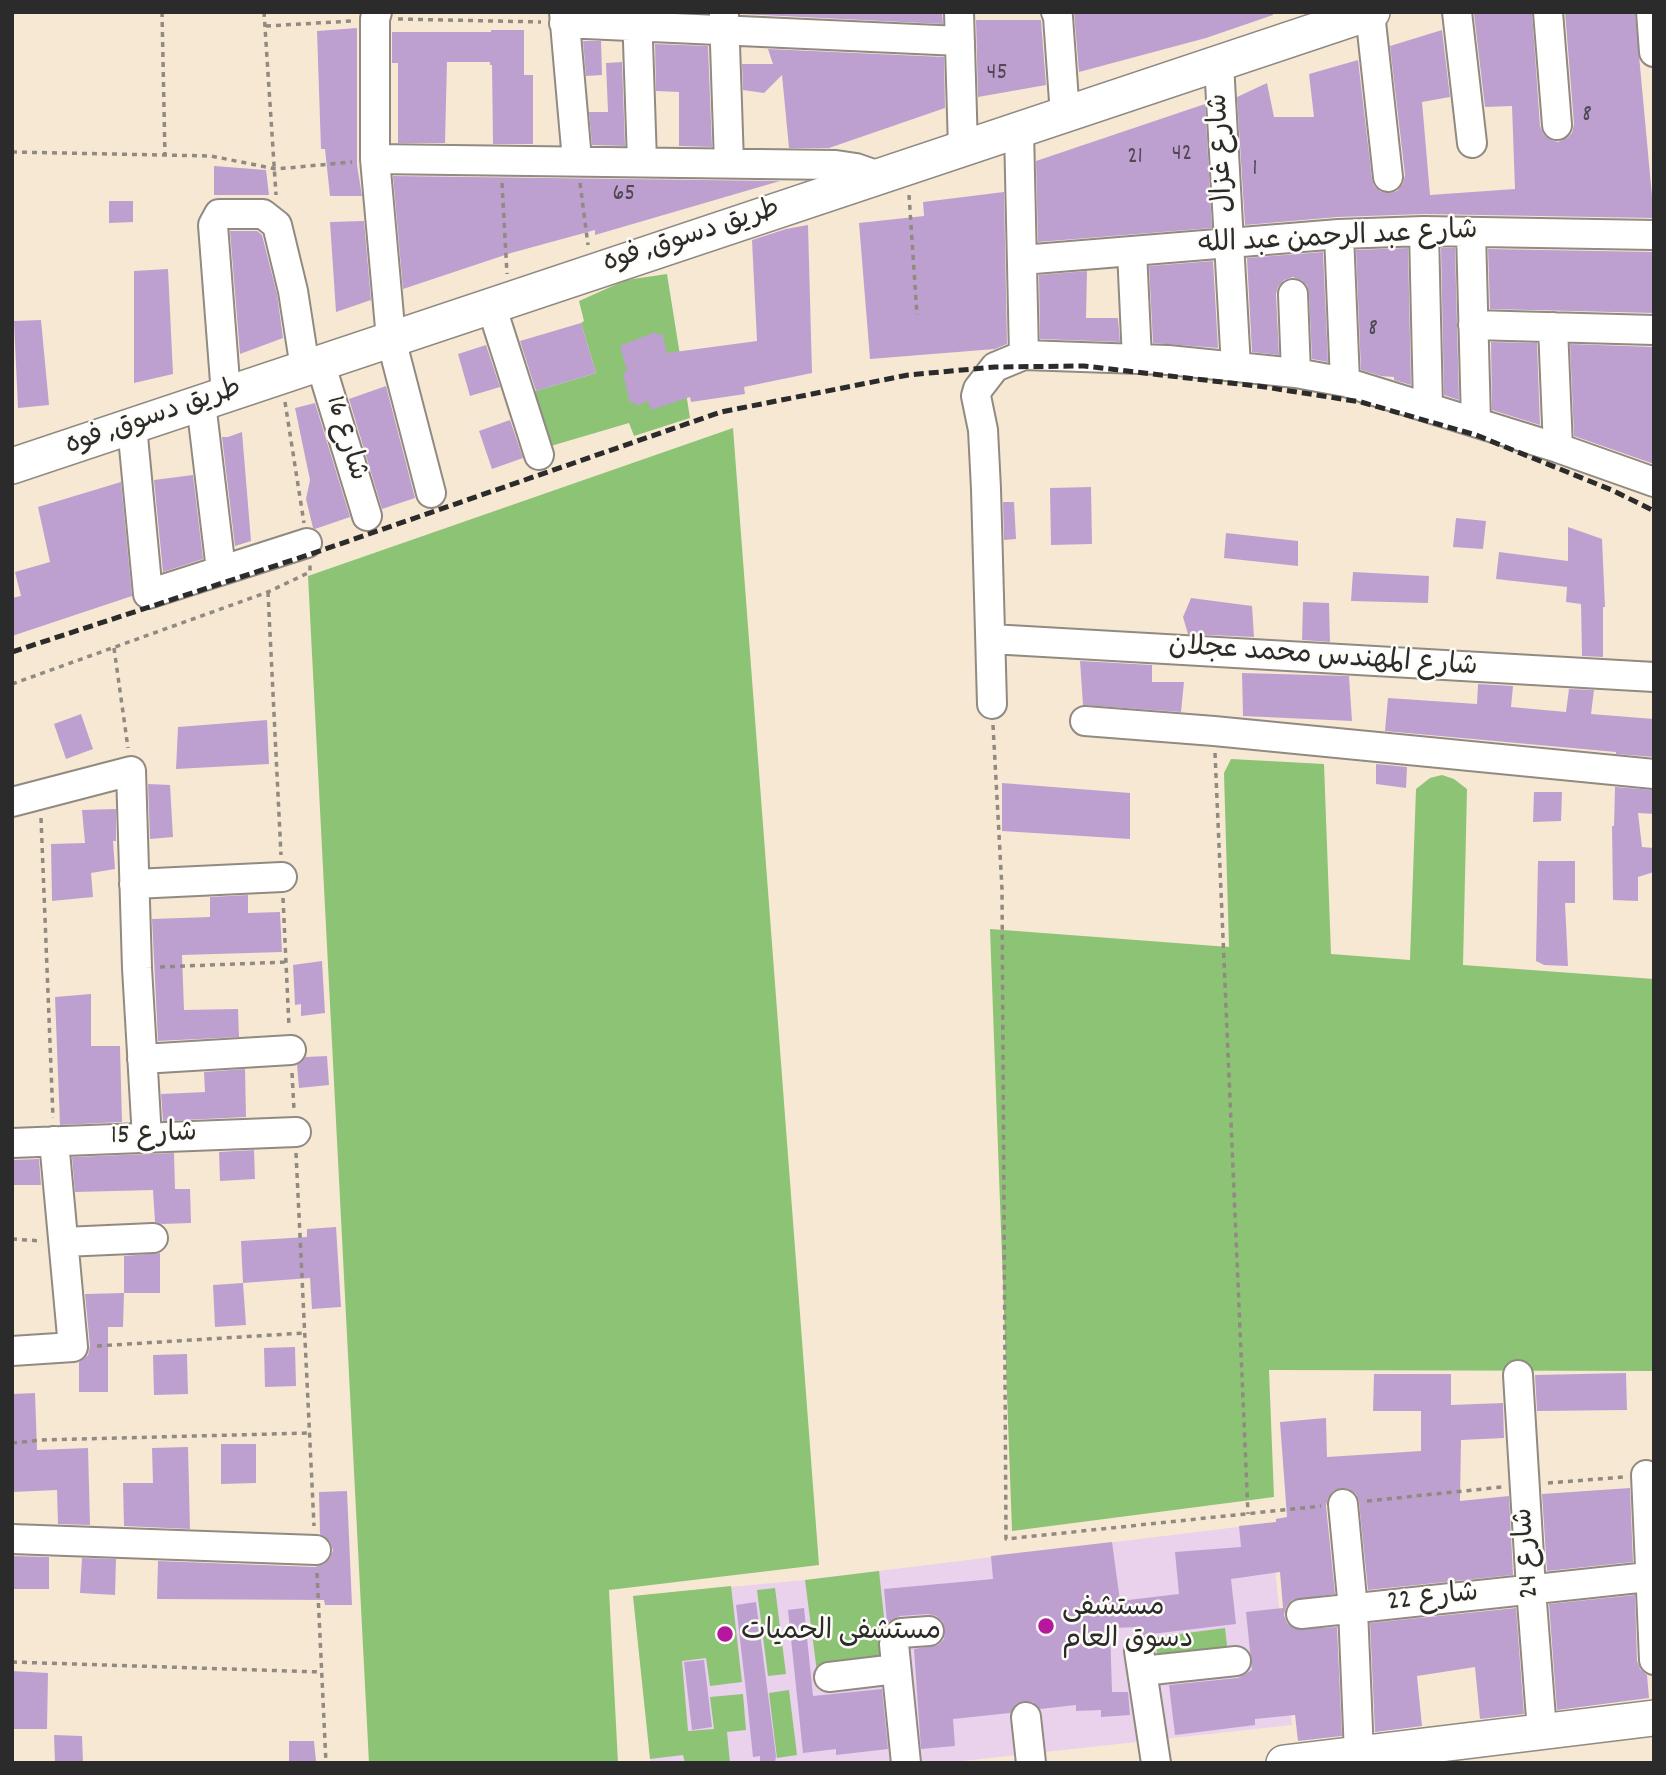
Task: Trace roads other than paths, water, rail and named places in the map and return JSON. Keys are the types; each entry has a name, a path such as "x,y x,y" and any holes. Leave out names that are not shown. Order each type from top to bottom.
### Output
{"main road":[{"name":"طريق دسوق, فوه","path":"12,467 591,271 1219,64 1361,14"},
{"path":"1284,1763 1654,1718"}],"street":[{"path":"959,12 963,148"},
{"path":"1056,12 1065,114"},
{"path":"1457,12 1472,143"},
{"path":"1548,12 1557,125"},
{"path":"1651,12 1654,52"},
{"path":"1361,14 1388,177"},
{"path":"376,16 374,159 391,339 431,493"},
{"path":"577,160 564,18 725,22 960,41"},
{"path":"638,20 642,162"},
{"path":"725,22 729,163"},
{"name":"شارع غزال","path":"1219,64 1236,367"},
{"path":"1019,130 1024,355"},
{"path":"374,159 836,165 893,171"},
{"name":"شارع 16","path":"213,399 214,220 219,214 263,214 277,225 293,291 302,369 367,516"},
{"path":"1424,231 1428,407"},
{"name":"شارع عبد الرحمن عبد الله","path":"1022,260 1339,234 1424,231 1654,235"},
{"path":"1471,232 1476,422"},
{"path":"1339,234 1345,382"},
{"path":"1132,251 1137,359"},
{"path":"1293,294 1296,373"},
{"path":"500,302 539,455"},
{"path":"1473,325 1654,330"},
{"path":"1553,327 1558,449"},
{"path":"992,704 983,430 976,396 978,388 995,367 1024,355 1137,359 1236,367 1296,373 1345,382 1476,422 1654,482"},
{"path":"213,399 220,570"},
{"path":"132,426 148,594 307,543"},
{"name":"شارع المهندس محمد عجلان","path":"991,639 1654,677"},
{"path":"1084,721 1654,774"},
{"path":"12,802 131,771 136,968 147,1138"},
{"path":"134,884 282,877"},
{"path":"142,1059 290,1050"},
{"name":"شارع 15","path":"12,1143 296,1132"},
{"path":"12,1352 74,1347 54,1142"},
{"path":"64,1241 153,1238"},
{"name":"شارع 24","path":"1518,1375 1542,1731"},
{"path":"1646,1475 1648,1577 1654,1660"},
{"path":"1343,1504 1353,1609 1359,1754"},
{"path":"12,1539 316,1550"},
{"name":"شارع 22","path":"1301,1614 1648,1577"},
{"path":"906,1763 894,1644 901,1633 929,1631"},
{"path":"1156,1763 1141,1661 1236,1661"},
{"path":"829,1677 896,1669"},
{"path":"1026,1717 1031,1763"}],"railway":[{"path":"12,652 311,554 721,412 908,375 995,367 1084,366 1265,387 1361,402 1476,435 1614,491 1654,511"}],"place":[{"name":"مستشفى دسوق العام","path":"1046,1626"},
{"name":"مستشفى الحميات","path":"725,1634"}]}
